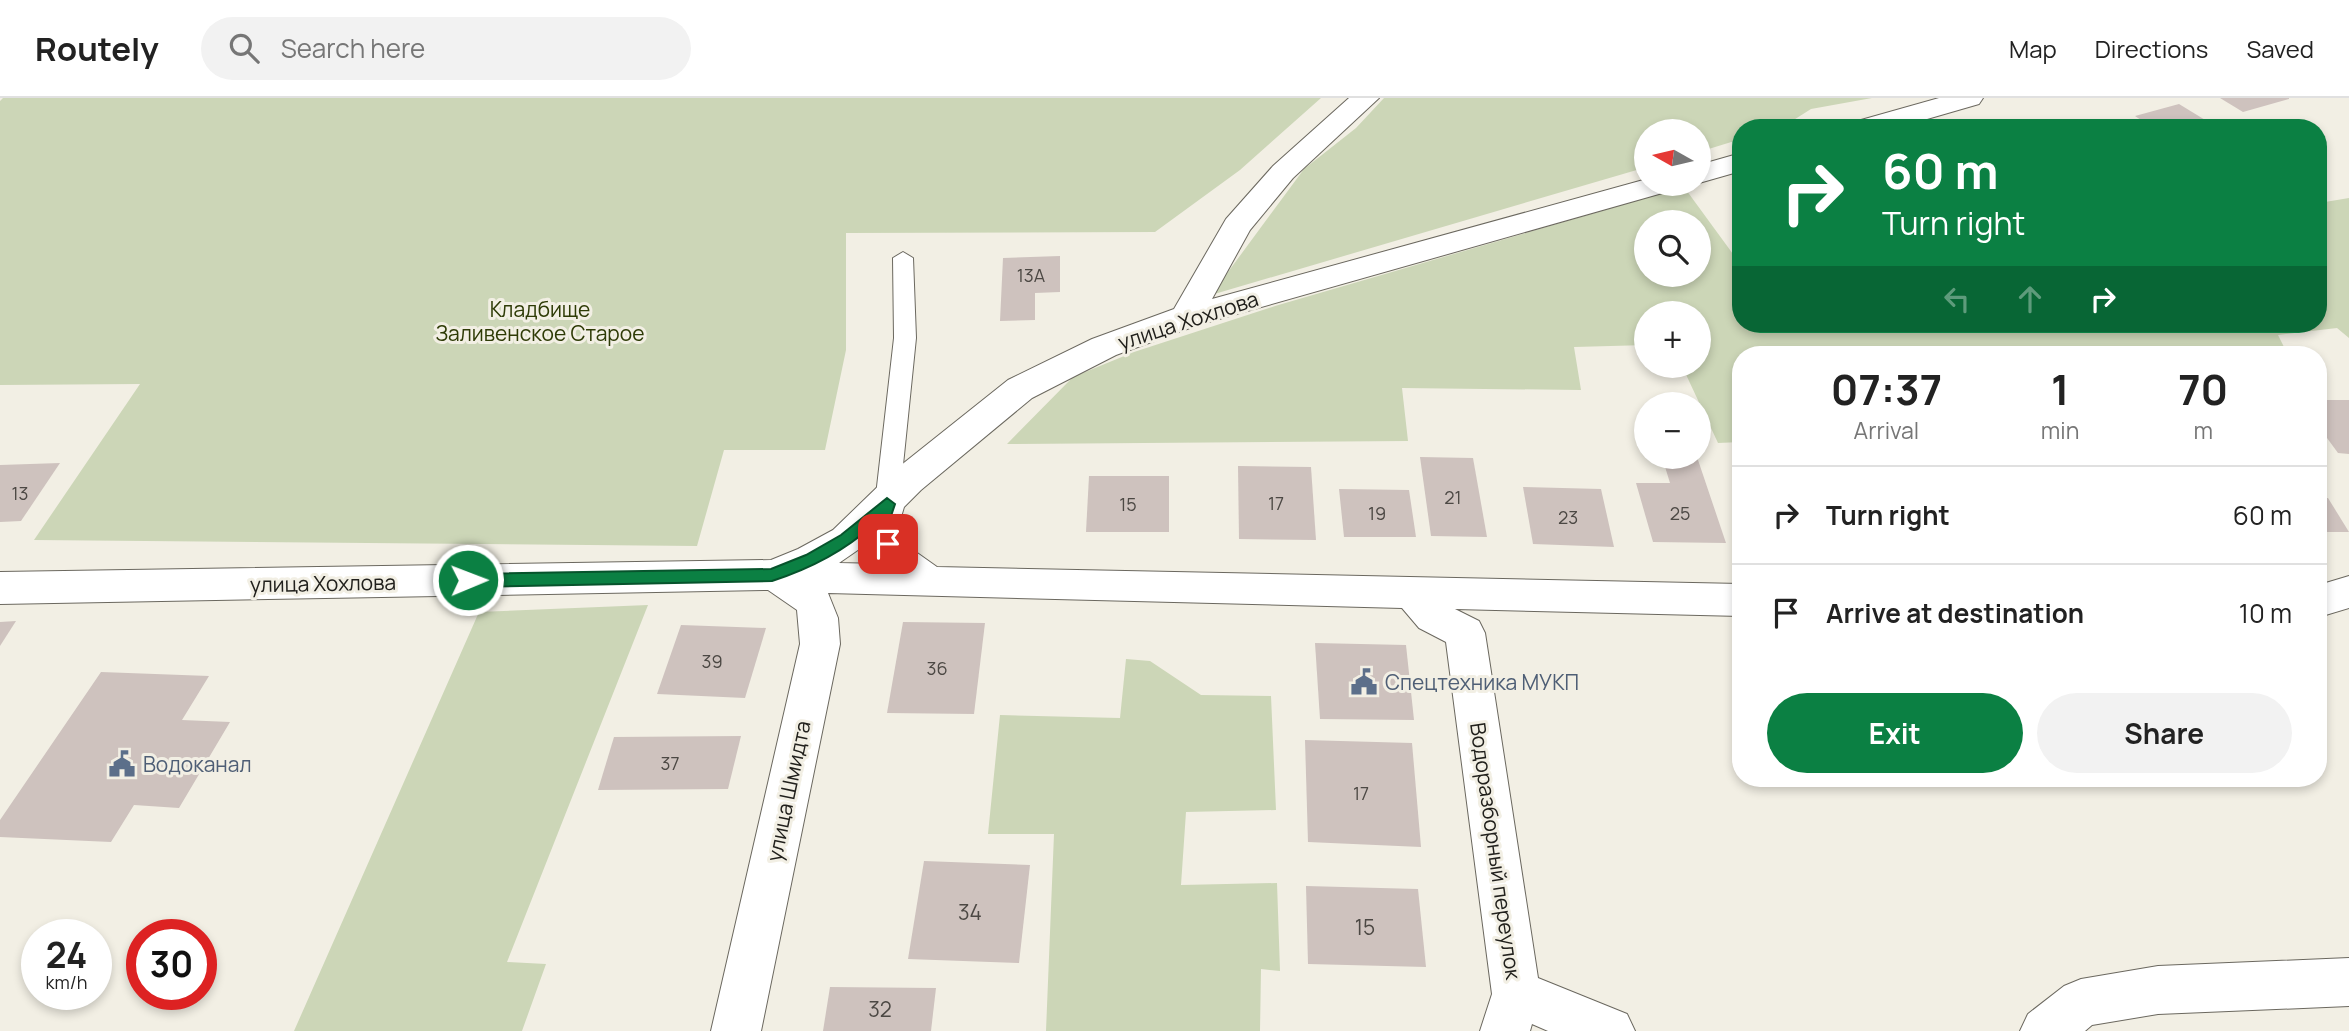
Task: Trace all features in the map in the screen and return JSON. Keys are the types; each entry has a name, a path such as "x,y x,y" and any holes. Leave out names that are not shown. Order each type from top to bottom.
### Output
{"street":[{"path":"1186,317 1237,226 1283,172 1364,98"},
{"path":"1896,119 1969,98"},
{"path":"1712,170 1732,165"},
{"name":"улица Хохлова","path":"772,575 812,560 846,540 887,504 908,480 1020,389 1104,347 1186,317 1634,192"},
{"path":"887,504 879,528 895,557 905,568 925,581"},
{"name":"улица Хохлова","path":"0,588 772,575 1732,600"},
{"name":"улица Шмидта","path":"736,1031 820,644 818,607 798,585 772,575"},
{"path":"820,644 837,617 855,604 925,581"},
{"path":"2327,599 2349,592"},
{"path":"1412,593 1433,617 1465,633 1493,615 1506,595"},
{"name":"Водоразборный переулок","path":"1465,633 1511,1013 1610,1031"},
{"path":"2051,1028 2081,1003 2119,995 2158,990 2349,982"}],"lane":[{"path":"887,504 905,338 903,258"}],"green space":[{"name":"Кладбище Заливенское Старое","path":"3,98 1321,98 1240,170 1155,232 846,233 846,350 825,450 724,450 697,546 34,540 140,384 0,385 0,101"},
{"path":"1384,98 1872,98 1811,109 1795,119 1732,119 1732,142 1712,148 1712,119 1634,119 1634,171 1211,295 1304,169 1356,128"},
{"path":"1653,196 1691,196 1701,210 1634,210 1634,287 1711,287 1711,224 1732,253 1732,333 2295,333 2278,335 2284,346 1732,346 1732,442 1718,443 1711,428 1711,392 1694,392 1688,378 1711,378 1711,301 1634,301 1634,345 1574,347 1581,390 1402,388 1408,441 1007,444 1073,377 1134,352 1275,306"},
{"path":"2349,198 2349,338 2337,328 2327,329 2327,202"},
{"path":"648,605 507,962 546,964 522,1031 294,1031 479,612"},
{"path":"1126,659 1150,661 1201,695 1271,696 1276,810 1186,812 1181,885 1277,883 1280,971 1261,969 1260,1031 1046,1031 1054,834 988,834 1000,715 1120,718"}],"building":[{"path":"2220,98 2289,98 2289,99 2243,112"},
{"path":"2179,104 2204,119 2140,119 2135,116"},
{"path":"1060,256 1060,292 1035,293 1035,320 1000,321 1003,258"},
{"path":"2327,400 2349,400 2349,454 2338,453 2327,438"},
{"path":"1420,457 1473,458 1487,537 1431,536"},
{"path":"60,463 21,521 0,522 0,465"},
{"path":"1238,466 1311,467 1316,540 1239,539"},
{"path":"1666,469 1701,469 1726,543 1653,542 1636,483 1670,483"},
{"path":"1089,476 1169,476 1169,532 1086,532"},
{"path":"1523,487 1601,489 1614,547 1533,544"},
{"path":"1339,489 1409,490 1416,537 1344,537"},
{"path":"2327,498 2328,498 2349,532 2327,532"},
{"path":"16,621 0,646 0,622"},
{"path":"903,622 985,623 974,714 887,713"},
{"path":"681,625 766,628 745,698 657,694"},
{"name":"Спецтехника МУКП","path":"1315,643 1406,645 1414,720 1320,719"},
{"name":"Водоканал","path":"101,672 209,676 182,720 230,722 179,808 134,805 111,842 0,837 0,820"},
{"path":"741,736 728,789 598,790 614,737"},
{"path":"1305,740 1412,743 1421,847 1308,842"},
{"path":"924,861 1030,865 1019,963 908,959"},
{"path":"1306,886 1418,889 1426,967 1308,964"},
{"path":"830,987 936,988 931,1031 823,1031"}],"place":[{"name":"Спецтехника МУКП","path":"1364,682"},
{"name":"Водоканал","path":"122,764"}],"route":[{"path":"468,580 772,575 812,560 846,540 887,504 879,528 888,544"}]}
